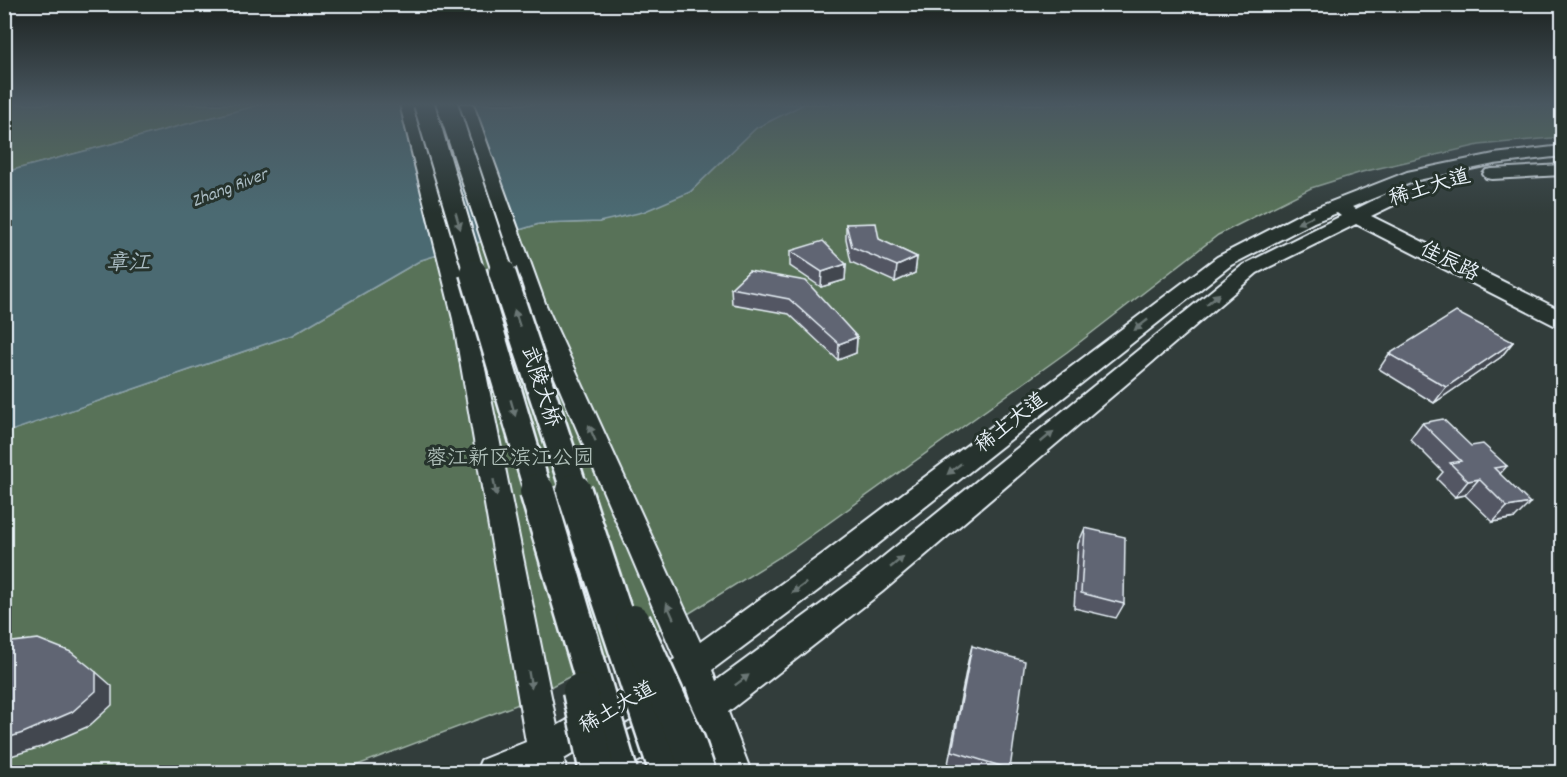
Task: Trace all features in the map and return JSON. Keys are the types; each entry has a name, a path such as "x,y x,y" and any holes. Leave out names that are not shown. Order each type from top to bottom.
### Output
{"main road":[{"path":"417,140 464,319 546,763"},
{"name":"武陵大桥","path":"435,140 620,772"},
{"name":"武陵大桥","path":"459,140 667,772"},
{"path":"478,140 534,303 694,664 734,772"},
{"path":"1563,144 1476,152 1469,170 1563,170"},
{"name":"稀土大道","path":"493,772 546,763 694,664 843,555 1224,261 1351,208 1386,200 1430,185 1494,159 1563,151"},
{"name":"稀土大道","path":"1469,170 1563,162"},
{"name":"稀土大道","path":"583,772 708,706 872,583 1250,269 1351,208"},
{"name":"佳辰路","path":"1351,208 1563,309"},
{"name":"佳辰路","path":"1351,208 1563,320"},
{"path":"573,492 688,743 698,772"},
{"path":"540,502 597,772"}],"green space":[{"path":"5,140 125,140 5,172"},
{"name":"蓉江新区滨江公园","path":"743,140 1528,140 1479,145 1362,172 1311,188 1218,235 1067,352 791,550 688,614 516,705 339,772 5,772 4,433 292,335 421,260 539,224 599,222 690,192"}],"water":[{"name":"章江","path":"125,140 743,140 690,192 643,212 599,222 539,224 421,260 292,335 5,433 5,172"}],"building":[{"path":"876,223 879,239 917,257 897,266 852,247 846,224"},
{"path":"823,241 846,264 822,272 790,251"},
{"path":"749,271 806,281 857,337 839,344 789,299 731,288"},
{"path":"1456,312 1513,342 1446,387 1389,354"},
{"path":"1443,419 1471,446 1483,444 1507,466 1494,468 1530,503 1507,507 1479,479 1468,481 1450,463 1461,461 1422,423"},
{"path":"1085,528 1125,537 1124,604 1081,593"},
{"path":"38,639 71,652 96,672 96,691 72,712 4,739 4,643"},
{"path":"972,646 1025,661 1010,769 952,751"}],"water label":[{"name":"Zhang River","path":"230,189"}]}
